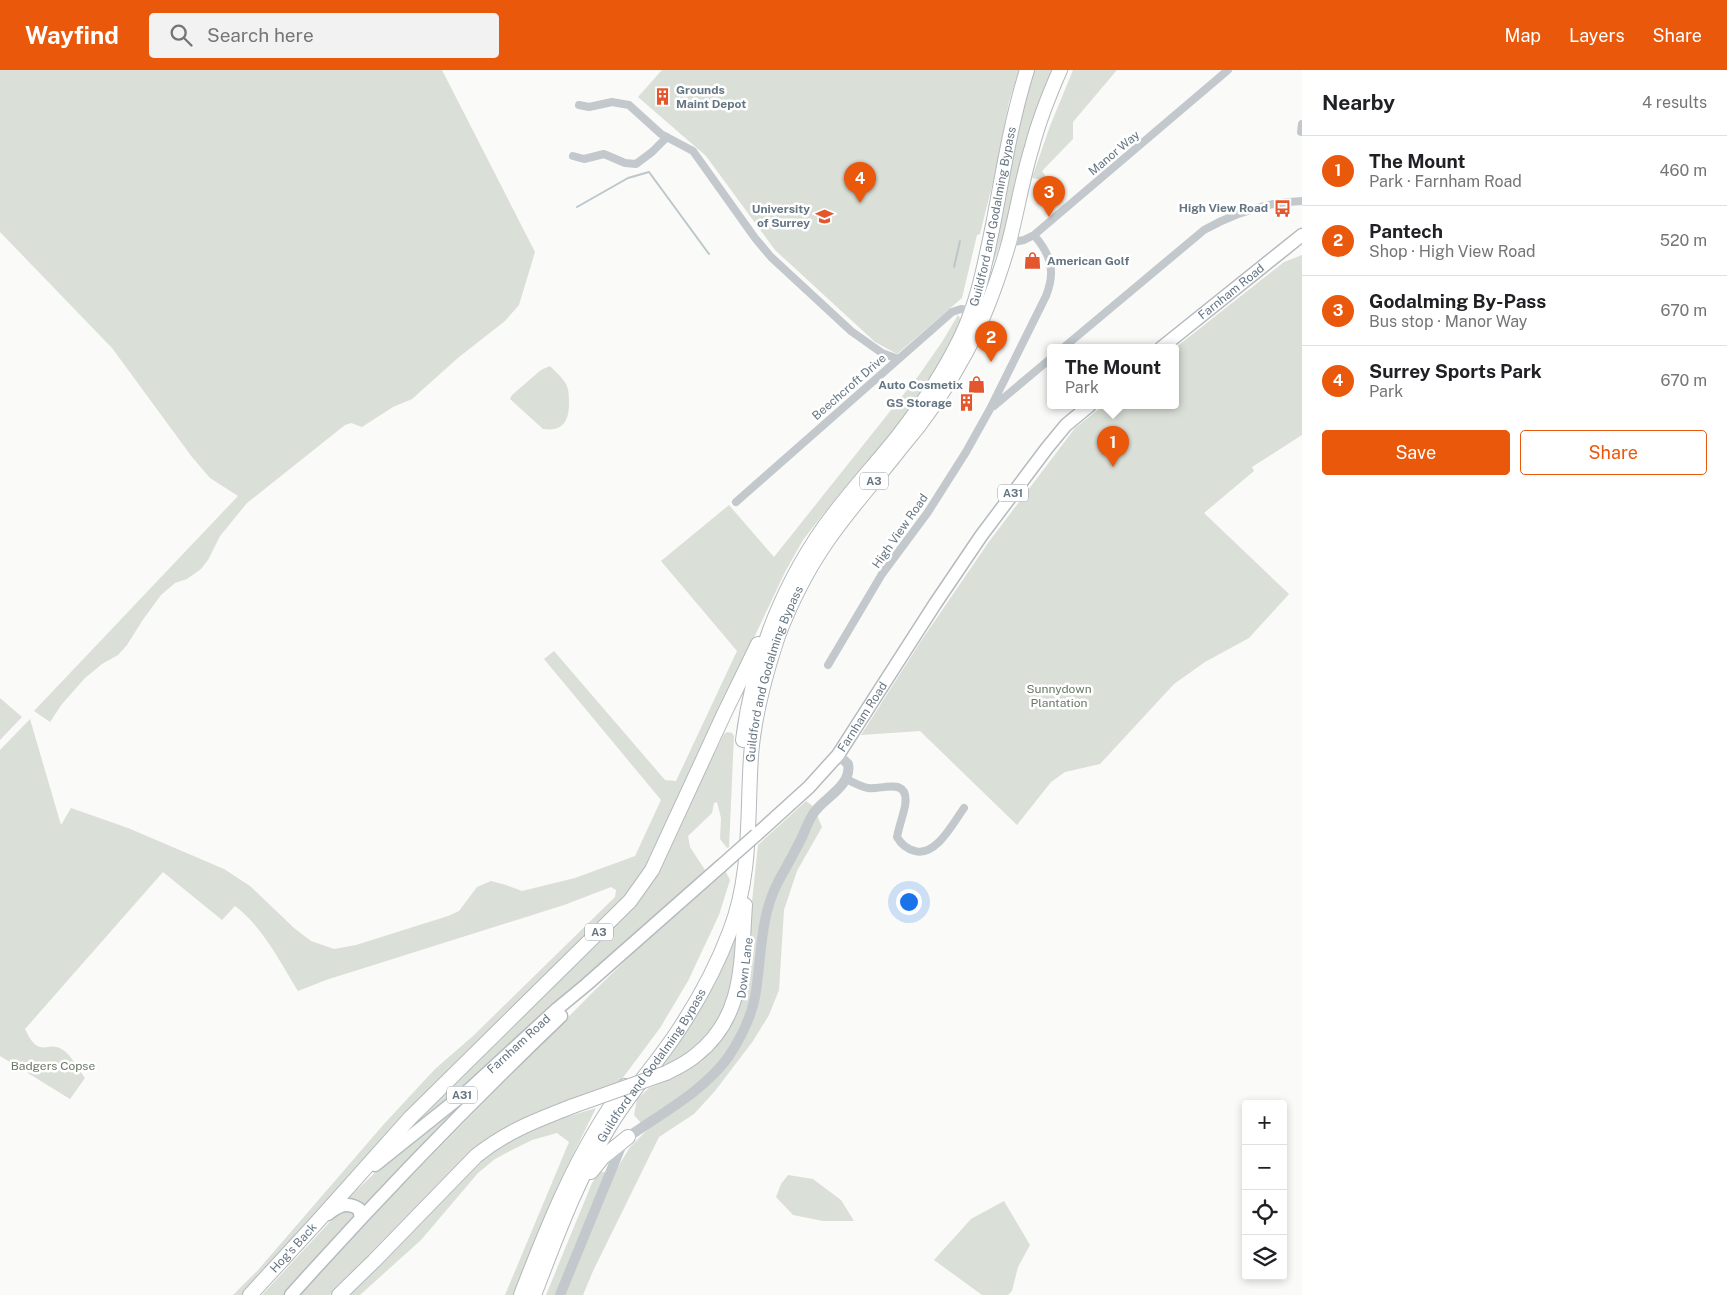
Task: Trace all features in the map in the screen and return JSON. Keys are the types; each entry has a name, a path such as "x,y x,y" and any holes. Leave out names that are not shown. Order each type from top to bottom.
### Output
{"highway":[{"name":"Guildford and Godalming Bypass","path":"521,1295 556,1207 583,1151 612,1104 674,1021 723,925 731,901 737,863 742,754 747,715 762,650 780,604 797,570 824,527 899,435 934,386 978,313 985,264 1013,122 1027,70"},
{"name":"Guildford and Godalming Bypass","path":"534,1295 569,1207 597,1148 628,1097 680,1028 719,955 735,918 747,862 749,791 754,728 768,669 794,598 813,563 837,527 901,449 934,405 965,355 978,313 1009,243 1036,130 1060,70"},
{"name":"A3","path":"336,1201 410,1118 636,893 652,870 746,668 780,604"},
{"path":"339,1295 374,1262 476,1156 493,1143 524,1125 666,1073 696,1056 721,1027 736,995 742,957 747,862"},
{"path":"552,1249 596,1166 611,1150 628,1137"},
{"name":"Hog's Back","path":"250,1295 336,1201"}],"main road":[{"name":"Farnham Road","path":"1166,344 1302,235"},
{"name":"Farnham Road","path":"336,1201 382,1159 470,1089 550,1014 586,985 809,787 838,755 934,604 981,536 1047,448 1066,425 1085,409"},
{"name":"Farnham Road","path":"361,1218 517,1058 563,1014 586,985"},
{"name":"A31","path":"291,1295 361,1218 361,1212 353,1205 344,1204 335,1208 318,1222"}],"street":[{"name":"Manor Way","path":"1009,243 1024,240 1034,235 1228,70"},
{"path":"579,105 589,107 612,102 629,105 666,138 688,148 695,154 755,238 771,257 854,333 883,353 898,359"},
{"path":"573,156 584,159 604,154 625,164 636,164 666,138"},
{"path":"1068,344 1204,230 1222,219 1249,210 1302,201"},
{"name":"High View Road","path":"828,665 882,574 947,483 990,409 1050,286 1051,267 1049,258 1045,249 1034,235"},
{"name":"Beechcroft Drive","path":"736,502 952,312 961,309 978,313"},
{"name":"High View Road","path":"990,409 1047,362"},
{"path":"1004,380 1014,389"},
{"path":"838,755 848,764 849,772 846,779 870,788 889,785 902,790 905,805 897,837 901,844 912,851 920,853 935,847 964,808"},
{"name":"Down Lane","path":"560,1295 619,1149 628,1137 697,1088 717,1070 734,1048 746,1026 755,998 762,933 766,913 773,894 812,814 846,779"}],"green space":[{"path":"0,70 442,70 535,252 519,305 505,321 459,357 412,399 393,407 362,427 351,423 345,425 247,503 220,536 208,560 201,569 187,579 175,583 161,595 127,645 118,655 102,664 85,678 62,704 50,722 34,711 238,496 210,478 192,457 112,348 0,232"},
{"name":"University of Surrey","path":"662,70 1019,70 1009,102 994,178 980,234 977,235 962,298 897,354 875,342 775,250 706,156 638,97"},
{"path":"1034,70 1054,70 1009,220 991,269 989,269 1017,132"},
{"path":"1073,70 1117,70 1073,122 1073,139 1042,171 1046,177 1043,180 1032,178 1050,126"},
{"name":"Sunnydown Plantation","path":"1302,255 1302,435 1252,467 1254,471 1204,513 1289,594 1249,638 1205,662 1174,684 1100,764 1065,772 1051,782 1017,825 920,731 861,735 921,641 988,543 1075,428 1099,409 1179,409 1179,345 1284,262"},
{"name":"Badgers Copse","path":"958,315 961,320 958,327 928,383 894,429 803,540 785,572 638,884 246,1295 233,1295 258,1270 384,1124 435,1069 473,1036 615,897 616,890 611,887 564,905 326,980 298,991 262,934 245,914 235,906 222,920 163,872 25,1029 30,1039 39,1047 57,1047 66,1052 85,1078 70,1099 0,1056 0,750 30,719 61,825 71,808 128,828 224,869 250,886 294,928 311,941 334,949 356,945 448,916 459,911 477,887 491,881 522,891 575,878 635,856 661,800 544,659 554,651 665,780 676,781 737,651 661,561 729,505 774,557 919,375"},
{"path":"550,366 566,384 569,403 568,415 564,424 560,427 556,429 543,429 510,399 512,395 541,370"},
{"path":"0,698 22,717 0,740"},
{"path":"727,732 732,733 734,736 729,847 727,848 720,839 721,818 717,802 714,803 712,813 688,836 690,847 705,870 486,1071 396,1142 598,938 675,835 724,734"},
{"path":"806,801 813,806 822,827 797,871 784,910 779,990 769,1015 753,1041 715,1091 694,1114 659,1137 583,1295 546,1295 592,1183 600,1172 615,1172 630,1147 647,1130 634,1115 637,1099 649,1088 676,1077 693,1065 713,1046 749,930 758,845"},
{"path":"726,872 730,880 719,915 688,981 660,1028 619,1083 510,1125 482,1142 366,1262 330,1295 300,1295 365,1223 592,993 630,956"},
{"path":"740,920 732,988 730,999 724,1011 712,1030 696,1046 656,1070"},
{"path":"488,1081 365,1208 346,1200 379,1169"},
{"path":"596,1108 558,1185 513,1295 505,1295 569,1142 557,1133 532,1140 495,1159 478,1173 421,1240 360,1295 345,1295 492,1150 546,1123"},
{"path":"788,1175 813,1179 841,1200 854,1221 823,1221 793,1215 776,1197 781,1184"},
{"path":"1004,1201 1030,1245 1018,1267 1012,1291 1008,1295 982,1295 934,1260 971,1219"},
{"path":"345,1209 358,1215 288,1295 262,1295 337,1214"}],"waterway":[{"path":"577,207 628,178 649,172 709,254"},
{"path":"954,267 960,241"}],"place":[{"name":"Grounds Maint Depot","path":"662,97"},
{"name":"Surrey Sports Park","path":"860,203"},
{"name":"High View Road","path":"1282,208"},
{"name":"University of Surrey","path":"824,216"},
{"name":"Godalming By-Pass","path":"1049,217"},
{"name":"American Golf","path":"1033,261"},
{"name":"Pantech","path":"991,362"},
{"name":"Auto Cosmetix","path":"977,385"},
{"name":"GS Storage","path":"966,403"},
{"name":"The Mount","path":"1113,467"}]}
